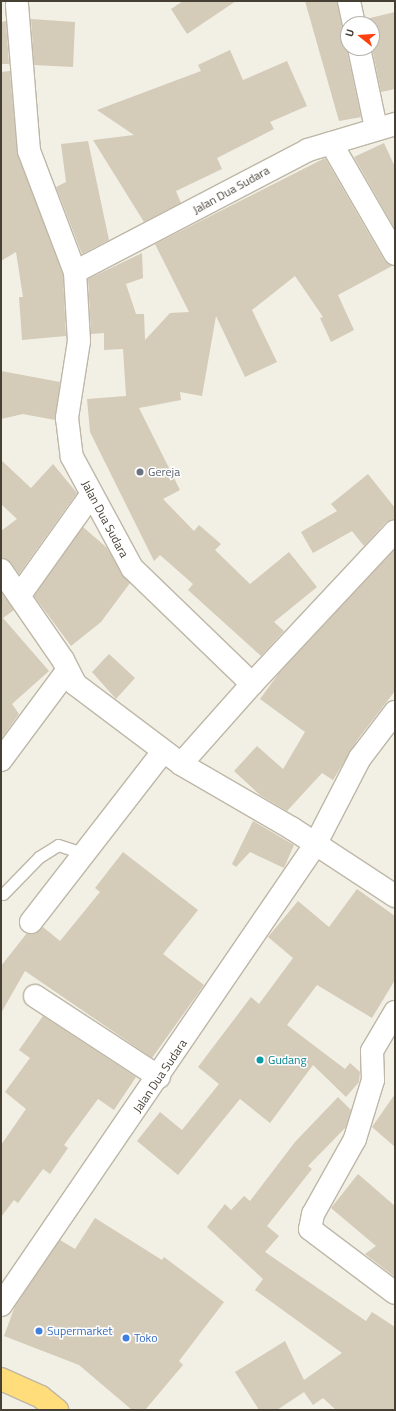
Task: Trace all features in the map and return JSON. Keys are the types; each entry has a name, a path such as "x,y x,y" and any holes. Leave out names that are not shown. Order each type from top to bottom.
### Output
{"highway":[{"path":"1,1379 41,1397 56,1410"}],"street":[{"path":"349,1 352,16"},
{"name":"Jalan Dua Sudara","path":"17,5 29,151 74,272 79,341 67,438 91,495 132,568 252,684"},
{"path":"362,56 386,126"},
{"name":"Jalan Dua Sudara","path":"74,272 152,234 259,174 331,143 386,126"},
{"path":"331,143 395,254"},
{"path":"19,596 91,495"},
{"path":"181,764 252,684 395,531"},
{"path":"1,570 75,684 163,752 181,764 395,896"},
{"path":"1,760 67,671"},
{"name":"Jalan Dua Sudara","path":"1,1305 159,1077 315,846 360,758 395,712"},
{"path":"31,922 82,853 163,752"},
{"path":"35,996 159,1077"},
{"path":"395,1012 372,1051 373,1080 354,1139 313,1214 310,1229 395,1293"}],"lane":[{"path":"3,894 39,857 58,846 82,853"}],"building":[{"path":"183,1 236,1 187,34 171,9"},
{"path":"305,1 337,1 340,17 340,56 348,56 361,117 339,121"},
{"path":"395,12 395,89 381,92 374,56 380,56 380,16 378,16"},
{"path":"31,19 75,22 73,67 34,65"},
{"path":"6,21 9,64 1,64 1,22"},
{"path":"230,50 243,80 287,61 307,106 270,122 274,129 217,158 222,169 176,191 181,203 144,222 93,140 134,135 97,110 201,71 198,65"},
{"path":"10,71 17,152 63,275 66,336 22,340 19,297 23,297 16,252 1,261 1,72"},
{"path":"88,141 109,240 82,254 56,187 66,182 61,144"},
{"path":"384,143 395,167 395,229 354,157"},
{"path":"325,158 384,260 392,266 338,295 354,330 331,342 320,318 323,317 295,276 252,310 277,362 245,377 216,316 202,396 180,392 181,400 139,408 180,490 163,499 194,531 199,525 221,544 215,550 250,584 289,552 317,587 274,622 284,631 261,656 188,590 193,584 160,555 154,561 90,432 87,399 126,396 123,349 104,350 104,333 91,334 88,279 142,253 143,278 126,284 136,314 144,314 145,340 170,313 189,312 155,244"},
{"path":"1,371 60,382 55,420 23,414 1,419"},
{"path":"1,460 31,488 53,464 77,493 19,574 11,563 1,558 1,531 17,519 1,504"},
{"path":"368,474 395,508 395,519 386,522 364,546 352,531 313,553 301,532 337,511 331,504"},
{"path":"83,527 106,547 130,583 101,622 71,646 34,596"},
{"path":"395,549 395,691 358,739 333,780 322,773 287,811 260,795 234,771 257,746 283,769 305,732 260,699 279,673"},
{"path":"1,592 14,610 3,618 49,671 12,704 19,714 1,739"},
{"path":"109,654 135,678 116,699 92,672"},
{"path":"253,821 294,845 284,868 250,852 236,867 232,864"},
{"path":"123,852 198,910 163,954 204,985 152,1058 25,971 1,1013 1,966 27,933 35,934 43,927 60,941 100,892 95,888"},
{"path":"357,889 395,916 395,980 372,1018 317,985 287,1025 345,1069 350,1063 360,1072 359,1082 346,1097 313,1065 270,1123 240,1099 178,1175 137,1141 160,1112 182,1130 219,1084 198,1067 251,997 259,1004 293,958 268,937 298,901 329,927"},
{"path":"43,1016 136,1077 114,1110 98,1099 64,1145 68,1148 50,1174 43,1169 18,1203 14,1200 1,1217 1,1145 26,1109 5,1092 30,1058 19,1050"},
{"path":"395,1094 395,1147 372,1127"},
{"path":"338,1097 351,1110 346,1127 308,1166 312,1169 267,1226 279,1236 265,1252 366,1321 372,1312 395,1327 395,1410 336,1410 323,1398 313,1405 304,1392 277,1410 259,1410 235,1372 285,1341 304,1380 342,1353 255,1290 263,1279 207,1227 225,1204 231,1210 244,1196 250,1201 295,1142"},
{"path":"358,1174 395,1206 395,1277 365,1254 376,1246 331,1208"},
{"path":"95,1218 162,1260 164,1257 224,1302 179,1361 183,1365 145,1410 132,1410 79,1365 4,1336 15,1306 60,1240 75,1249"}],"place":[{"name":"Gereja","path":"140,472"},
{"name":"Gudang","path":"260,1060"},
{"name":"Supermarket","path":"39,1331"},
{"name":"Toko","path":"126,1338"}]}
